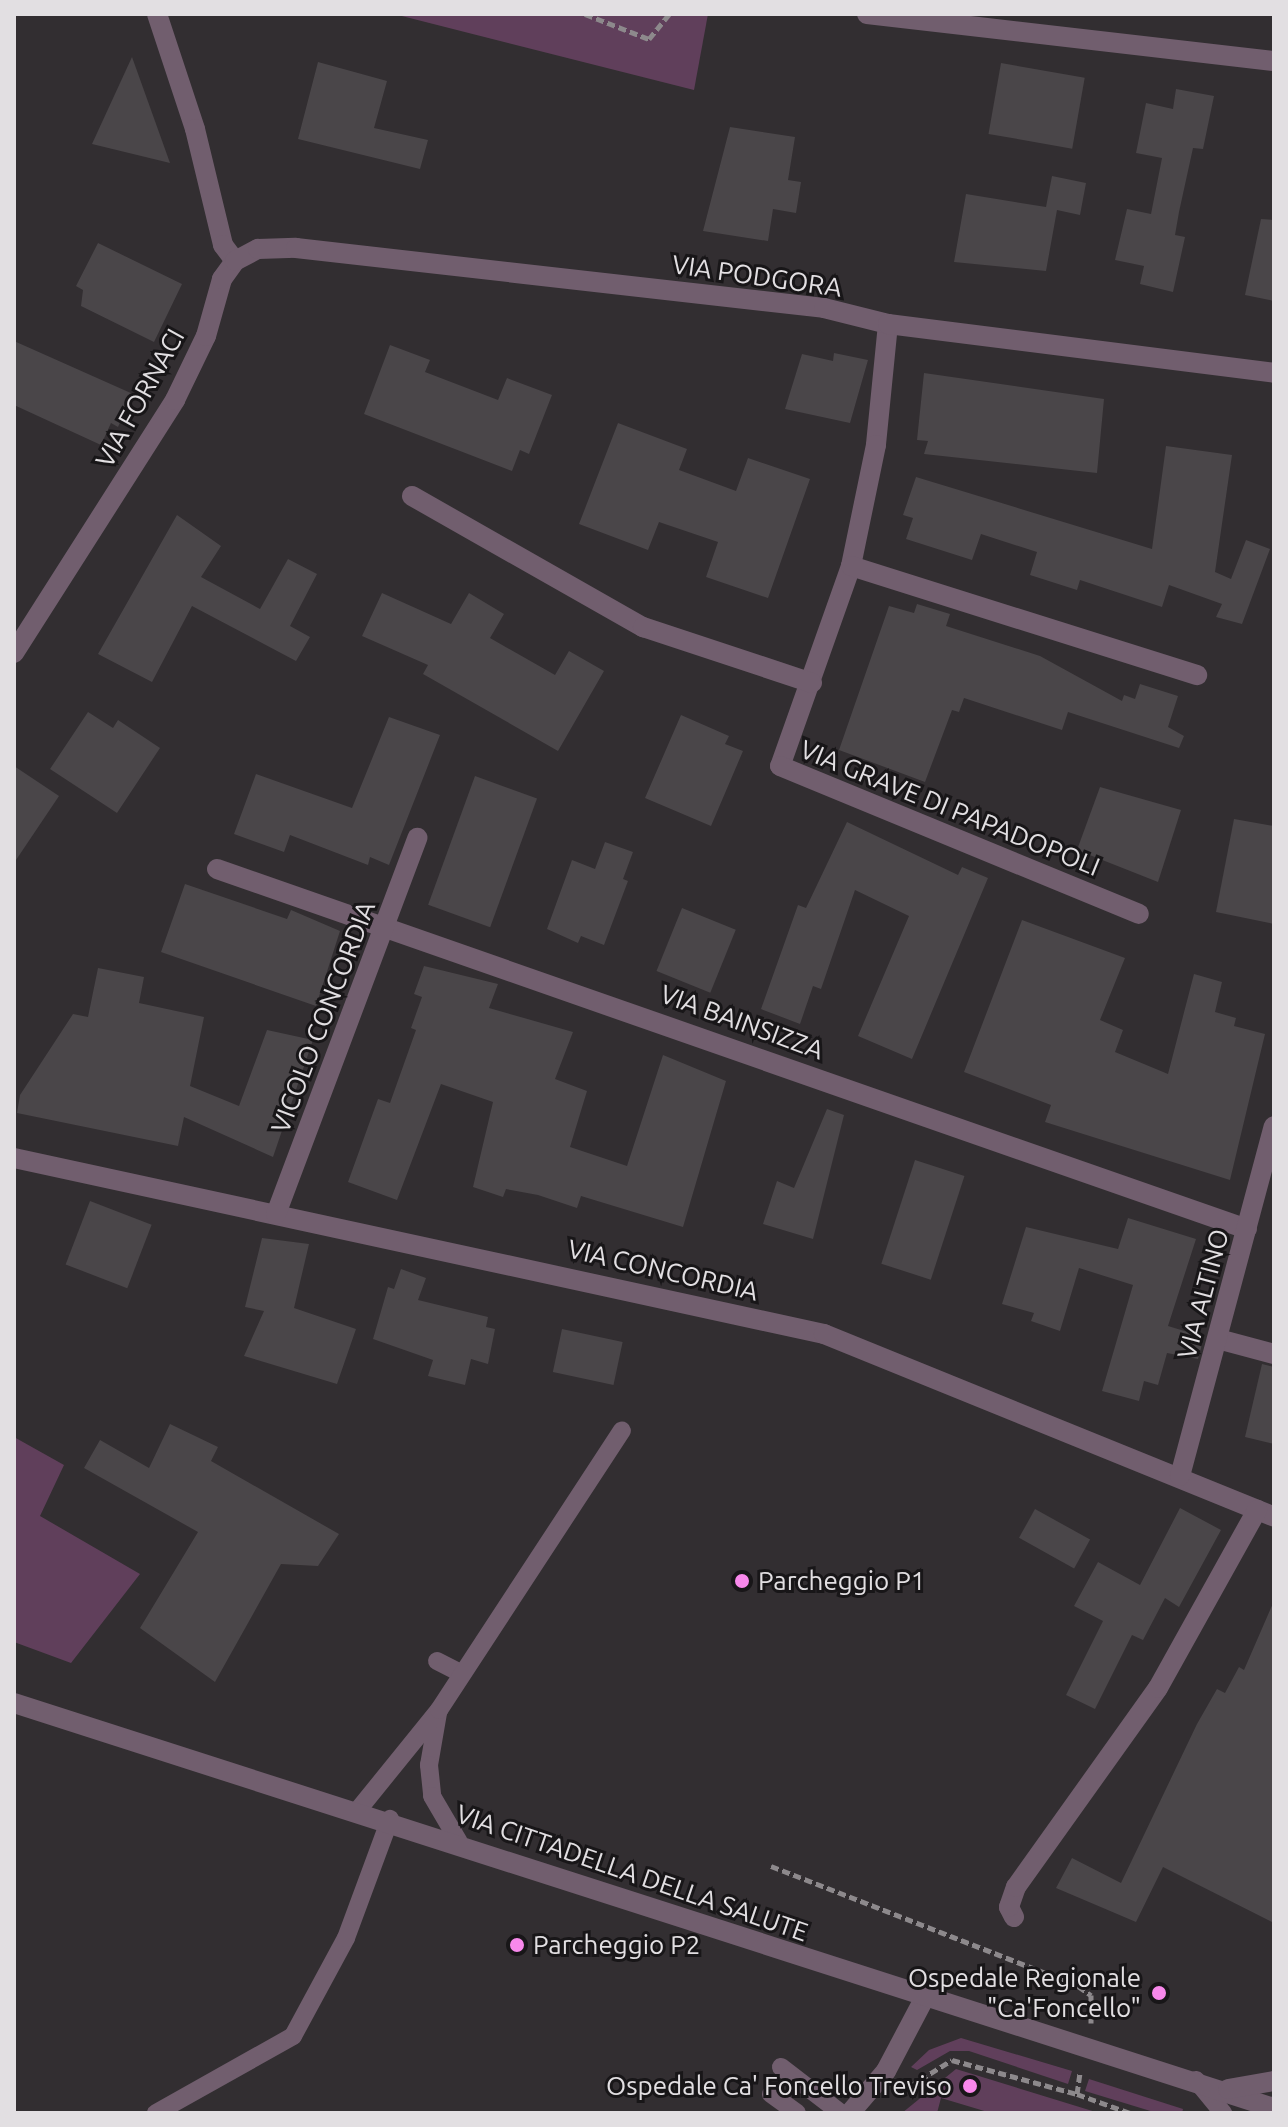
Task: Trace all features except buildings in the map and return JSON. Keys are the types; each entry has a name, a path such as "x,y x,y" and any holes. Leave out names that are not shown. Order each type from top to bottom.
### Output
{"street":[{"path":"157,14 195,129 223,245 235,261"},
{"path":"867,14 1274,61"},
{"name":"VIA PODGORA","path":"235,261 258,249 296,248 824,308 888,324 1274,373"},
{"name":"VIA FORNACI","path":"14,653 175,400 206,336 222,279 235,261"},
{"name":"VIA GRAVE DI PAPADOPOLI","path":"888,324 876,445 851,566 780,766 1139,914"},
{"path":"412,496 643,627 812,683"},
{"path":"851,566 1197,675"},
{"name":"VICOLO CONCORDIA","path":"276,1214 417,838"},
{"name":"VIA BAINSIZZA","path":"217,869 386,924 1247,1229"},
{"name":"VIA ALTINO","path":"1180,1476 1274,1126"},
{"name":"VIA CONCORDIA","path":"14,1158 824,1334 1180,1476 1265,1514"},
{"path":"1218,1339 1274,1354"},
{"path":"1014,1917 1009,1907 1016,1887 1158,1688 1265,1514"},
{"name":"VIA CITTADELLA DELLA SALUTE","path":"16,1703 390,1819 924,1999 1228,2089 1274,2108"},
{"path":"850,2113 886,2071 924,1999"},
{"name":"VIA CITTADELLA DELLA SALUTE","path":"1228,2089 1274,2081"}],"lane":[{"path":"358,1810 439,1710 622,1430"},
{"path":"437,1661 461,1673"},
{"path":"439,1710 429,1765 432,1796 459,1842"},
{"path":"156,2113 293,2036 346,1938 390,1819"},
{"path":"781,2067 841,2113"},
{"path":"1196,2080 1223,2113"},
{"path":"771,2094 797,2113"}],"path":[{"path":"585,14 649,39 669,14"},
{"path":"1077,2094 1130,2113"}],"shaded area":[{"path":"394,14 708,14 694,90"},
{"path":"14,1437 64,1465 40,1516 140,1574 71,1663 14,1642"},
{"path":"961,2038 1072,2071 1068,2084 969,2051 950,2051 917,2070 911,2067 929,2050"},
{"name":"Ospedale Ca' Foncello Treviso","path":"956,2069 1099,2113 991,2113 941,2098 937,2113 902,2113"},
{"path":"1089,2079 1183,2109 1182,2113 1157,2113 1085,2091"}],"place":[{"name":"Parcheggio P1","path":"742,1581"},
{"name":"Parcheggio P2","path":"517,1945"},
{"name":"Ospedale Regionale \"Ca'Foncello\"","path":"1159,1993"},
{"name":"Ospedale Ca' Foncello Treviso","path":"970,2086"}]}
